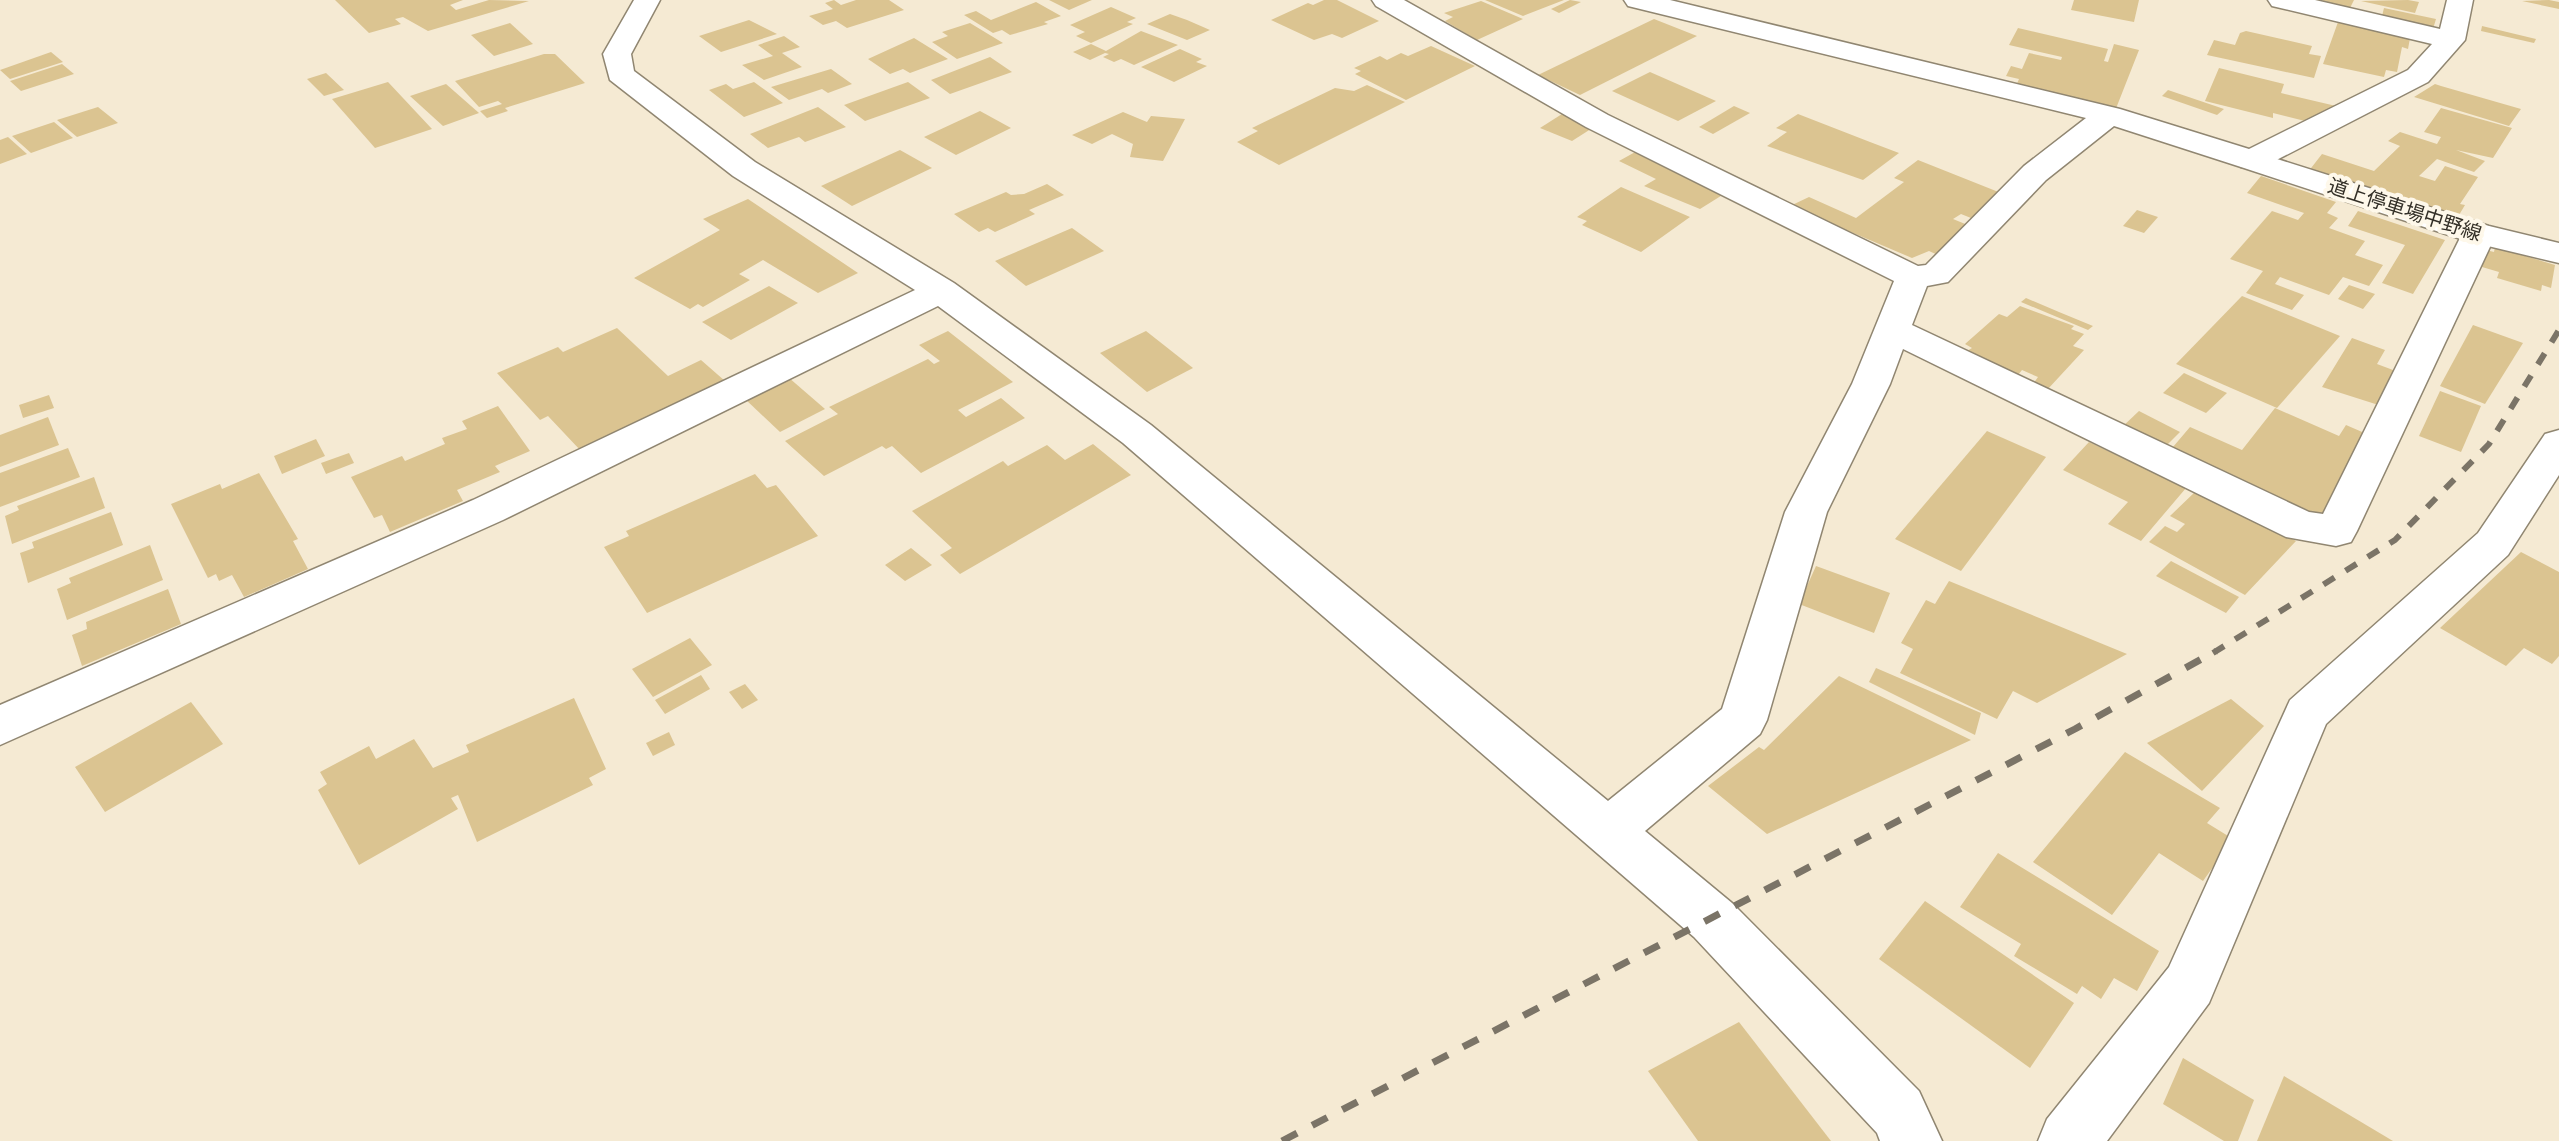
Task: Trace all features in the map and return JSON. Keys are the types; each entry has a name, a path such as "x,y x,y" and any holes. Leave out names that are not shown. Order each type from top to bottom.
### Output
{"street":[{"path":"647,0 617,54 620,74 744,169 941,291 1137,434 1713,920 1898,1112 1911,1141"},
{"path":"1385,0 1597,121 1913,277 1936,275 2035,173 2109,115"},
{"name":"道上停車場中野線","path":"1637,0 1756,20 2109,115 2479,234 2559,253"},
{"path":"2281,0 2451,40"},
{"path":"2252,160 2418,76 2451,40 2460,0"},
{"path":"1892,329 2301,526 2336,531 2479,234"},
{"path":"1608,831 1743,720 1806,512 1871,384 1913,277"},
{"path":"0,726 488,510 941,291"},
{"path":"2069,1141 2189,985 2307,713 2493,544 2559,443"}],"building":[{"path":"335,0 463,0 450,5 456,10 489,0 529,1 428,31 403,17 395,19 401,24 369,33"},
{"path":"834,0 841,5 856,0 889,0 904,10 847,28 836,21 823,25 809,16 833,9 825,3"},
{"path":"1049,0 1092,0 1069,10"},
{"path":"1324,0 1337,0 1379,21 1342,38 1332,34 1314,40 1271,20 1308,3 1313,5"},
{"path":"1485,0 1564,0 1523,16"},
{"path":"1570,0 1581,2 1559,13 1551,9"},
{"path":"2074,0 2139,0 2134,22 2071,10"},
{"path":"2320,0 2354,0 2350,8"},
{"path":"1481,1 1523,19 1477,40 1445,21 1453,17 1444,13"},
{"path":"2361,1 2419,2 2415,13"},
{"path":"2522,1 2559,2 2559,9"},
{"path":"1036,2 1061,16 1044,22 1048,24 1010,35 1002,30 993,33 964,15 976,11 991,20"},
{"path":"1111,7 1136,18 1127,22 1133,24 1091,43 1076,36 1085,32 1070,25"},
{"path":"2384,8 2436,19 2433,29 2382,16"},
{"path":"1170,14 1210,30 1187,40 1147,24"},
{"path":"1654,19 1697,36 1580,95 1538,75"},
{"path":"749,20 777,34 721,52 699,36"},
{"path":"2338,22 2410,38 2408,49 2402,47 2397,72 2386,70 2384,77 2323,64"},
{"path":"510,23 533,44 494,56 471,35"},
{"path":"970,23 1003,43 957,59 932,42 948,36 942,32"},
{"path":"2482,26 2536,39 2534,43 2481,31"},
{"path":"2018,28 2108,49 2104,61 2108,62 2114,44 2139,50 2115,111 2016,86 2019,79 2006,76 2011,66 2022,69 2029,53 2061,60 2062,57 2009,45"},
{"path":"1141,31 1178,45 1134,65 1121,59 1114,62 1103,57 1109,54 1105,53 1090,60 1073,52 1091,44 1106,51"},
{"path":"2246,31 2312,46 2309,54 2321,56 2314,78 2207,55 2214,40 2235,45 2240,33"},
{"path":"784,36 800,47 782,53 802,67 764,80 742,65 773,56 758,45"},
{"path":"914,38 948,59 910,73 903,69 890,74 868,59"},
{"path":"1431,46 1475,66 1406,100 1355,74 1361,71 1354,68 1380,56 1387,60 1401,53 1408,56"},
{"path":"1180,49 1202,59 1196,62 1207,66 1174,82 1141,67"},
{"path":"51,52 63,62 10,79 0,70"},
{"path":"544,54 555,54 585,83 505,108 508,111 487,118 480,111 502,104 498,101 479,107 455,81"},
{"path":"990,57 1012,72 950,94 931,80"},
{"path":"62,64 74,74 21,91 10,81"},
{"path":"2219,68 2284,84 2281,93 2336,106 2309,122 2273,113 2273,118 2205,101"},
{"path":"831,69 852,84 828,93 822,89 789,100 771,87"},
{"path":"1650,72 1716,101 1678,121 1612,91"},
{"path":"326,73 344,90 324,96 307,79"},
{"path":"388,82 432,129 375,148 332,99"},
{"path":"754,82 783,103 744,117 709,90 726,84 733,89"},
{"path":"908,82 930,98 865,121 844,105"},
{"path":"446,84 479,113 443,126 410,96"},
{"path":"2435,84 2521,109 2509,126 2414,97"},
{"path":"1367,85 1405,102 1279,165 1237,142 1258,131 1252,128 1335,88 1354,91"},
{"path":"2168,90 2224,109 2217,115 2162,96"},
{"path":"1734,106 1750,113 1713,134 1699,127"},
{"path":"98,107 118,123 77,137 57,120"},
{"path":"818,107 846,127 805,142 799,137 768,148 750,134"},
{"path":"2441,108 2512,128 2493,158 2456,150 2485,161 2474,172 2437,159 2419,176 2435,181 2445,166 2478,177 2460,204 2465,205 2456,220 2308,172 2322,154 2374,171 2400,146 2388,141 2400,132 2437,144 2441,137 2424,132"},
{"path":"980,111 1011,128 956,155 924,137"},
{"path":"1123,112 1147,122 1151,116 1185,119 1163,161 1130,157 1133,144 1112,134 1092,144 1072,135"},
{"path":"1562,114 1594,127 1572,141 1540,128"},
{"path":"1798,114 1899,153 1863,180 1767,146 1787,132 1776,128"},
{"path":"54,122 73,138 31,153 12,136"},
{"path":"8,137 27,154 0,164 0,140"},
{"path":"900,150 932,168 852,206 821,186"},
{"path":"1637,151 1724,194 1700,209 1644,186 1656,179 1619,161"},
{"path":"1918,160 2001,193 1971,218 1961,214 1953,219 1975,228 1940,256 1929,251 1912,258 1790,206 1809,197 1856,218 1904,182 1894,178"},
{"path":"2261,176 2336,202 2327,213 2338,218 2329,228 2365,241 2355,255 2383,265 2369,286 2343,277 2329,295 2280,277 2275,284 2304,295 2292,310 2246,293 2263,271 2230,259 2272,211 2298,220 2304,213 2247,193"},
{"path":"1047,184 1064,195 1029,210 1035,214 995,232 988,228 979,232 954,214 1006,192 1011,195 1024,194"},
{"path":"1621,187 1690,217 1641,252 1582,225 1587,221 1577,217"},
{"path":"748,199 858,273 818,293 763,260 739,274 750,280 703,307 698,304 690,309 634,278 720,230 703,219"},
{"path":"2137,210 2158,217 2144,233 2123,226"},
{"path":"2358,211 2445,240 2413,294 2382,283 2405,245 2348,226"},
{"path":"1072,228 1104,251 1026,286 995,261"},
{"path":"2495,247 2555,265 2551,288 2542,285 2541,291 2497,278 2499,272 2482,267 2486,250 2494,252"},
{"path":"2349,285 2375,294 2363,309 2338,299"},
{"path":"769,286 798,303 731,340 702,322"},
{"path":"2242,296 2340,336 2277,408 2176,364"},
{"path":"2026,298 2093,326 2088,330 2021,302"},
{"path":"2020,306 2074,326 2071,329 2084,334 2073,346 2084,350 2047,390 2033,384 2038,377 2022,370 2018,375 1967,351 1972,348 1965,344 1999,314 2007,317"},
{"path":"2473,325 2523,343 2485,404 2440,386"},
{"path":"617,328 668,376 701,360 725,381 581,451 548,416 540,420 497,373 558,347 563,352"},
{"path":"948,331 1013,382 958,410 966,417 1001,398 1025,418 921,473 892,446 886,449 882,446 824,476 785,441 838,414 829,407 928,359 934,364 940,361 919,345"},
{"path":"1146,331 1193,368 1147,392 1100,353"},
{"path":"2352,338 2385,350 2377,364 2409,376 2391,409 2322,387"},
{"path":"2184,373 2227,393 2206,413 2163,393"},
{"path":"788,377 825,409 780,432 744,398"},
{"path":"2440,391 2481,406 2461,452 2419,436"},
{"path":"49,395 54,408 23,418 19,405"},
{"path":"498,406 530,451 495,466 500,472 457,490 463,501 390,532 382,515 374,518 351,477 402,456 405,461 445,444 442,438 467,429 462,421"},
{"path":"2275,408 2339,436 2346,425 2376,438 2332,507 2313,518 2167,454 2190,427 2242,450"},
{"path":"2139,411 2180,432 2162,450 2120,429"},
{"path":"48,417 59,445 0,467 0,435"},
{"path":"1987,431 2046,457 1961,571 1895,539"},
{"path":"316,439 325,456 282,474 274,456"},
{"path":"2089,442 2186,488 2141,541 2108,524 2128,502 2063,470"},
{"path":"1093,444 1131,475 960,574 940,555 952,548 912,511 1003,461 1008,466 1047,445 1065,460"},
{"path":"68,448 80,477 0,507 0,473"},
{"path":"349,453 354,463 326,474 321,463"},
{"path":"259,473 298,539 293,541 308,569 244,597 232,575 219,581 216,574 208,578 171,504 220,484 222,489"},
{"path":"755,474 767,488 776,485 818,536 647,613 604,547 629,536 626,531"},
{"path":"94,477 105,508 12,544 5,516 19,510 17,506"},
{"path":"2197,490 2296,541 2245,595 2149,542 2165,526 2177,532 2185,524 2170,516"},
{"path":"111,512 123,545 28,583 20,553 34,548 32,542"},
{"path":"150,545 163,580 67,620 57,589 71,583 69,578"},
{"path":"911,548 932,565 905,581 885,565"},
{"path":"2521,552 2559,572 2559,656 2552,664 2524,648 2506,666 2440,628"},
{"path":"2171,561 2239,597 2226,613 2156,576"},
{"path":"1816,566 1890,593 1874,633 1799,604"},
{"path":"1949,581 2127,654 2037,703 2013,691 1997,719 1900,673 1913,649 1901,643 1926,600 1935,604"},
{"path":"168,589 181,624 82,666 72,635 87,629 86,622"},
{"path":"690,638 712,665 653,697 632,669"},
{"path":"1876,668 1981,713 1975,735 1869,682"},
{"path":"701,675 710,689 665,714 655,700"},
{"path":"1839,676 1971,740 1767,834 1708,786 1759,747 1764,750"},
{"path":"745,684 758,700 742,709 729,692"},
{"path":"574,698 606,769 589,778 593,785 477,842 458,795 451,798 458,809 359,865 318,790 327,784 320,772 369,746 376,759 414,739 433,768 469,752 466,745"},
{"path":"2231,699 2264,726 2202,791 2147,743"},
{"path":"191,702 223,744 105,812 75,767"},
{"path":"669,732 675,745 653,756 646,743"},
{"path":"2125,752 2220,808 2207,823 2233,839 2203,881 2159,853 2112,915 2033,862"},
{"path":"1998,853 2159,951 2137,991 2114,978 2101,999 2082,986 2077,994 2014,956 2021,944 1960,907"},
{"path":"1925,901 2074,1003 2030,1068 1879,959"},
{"path":"1739,1022 1831,1141 1698,1141 1648,1071"},
{"path":"2183,1058 2254,1100 2238,1141 2224,1141 2163,1104"},
{"path":"2284,1076 2393,1141 2257,1141"}],"railway":[{"path":"2213,653 2395,540 2489,444 2559,330"},
{"path":"1282,1141 2075,729 2216,651"}]}
